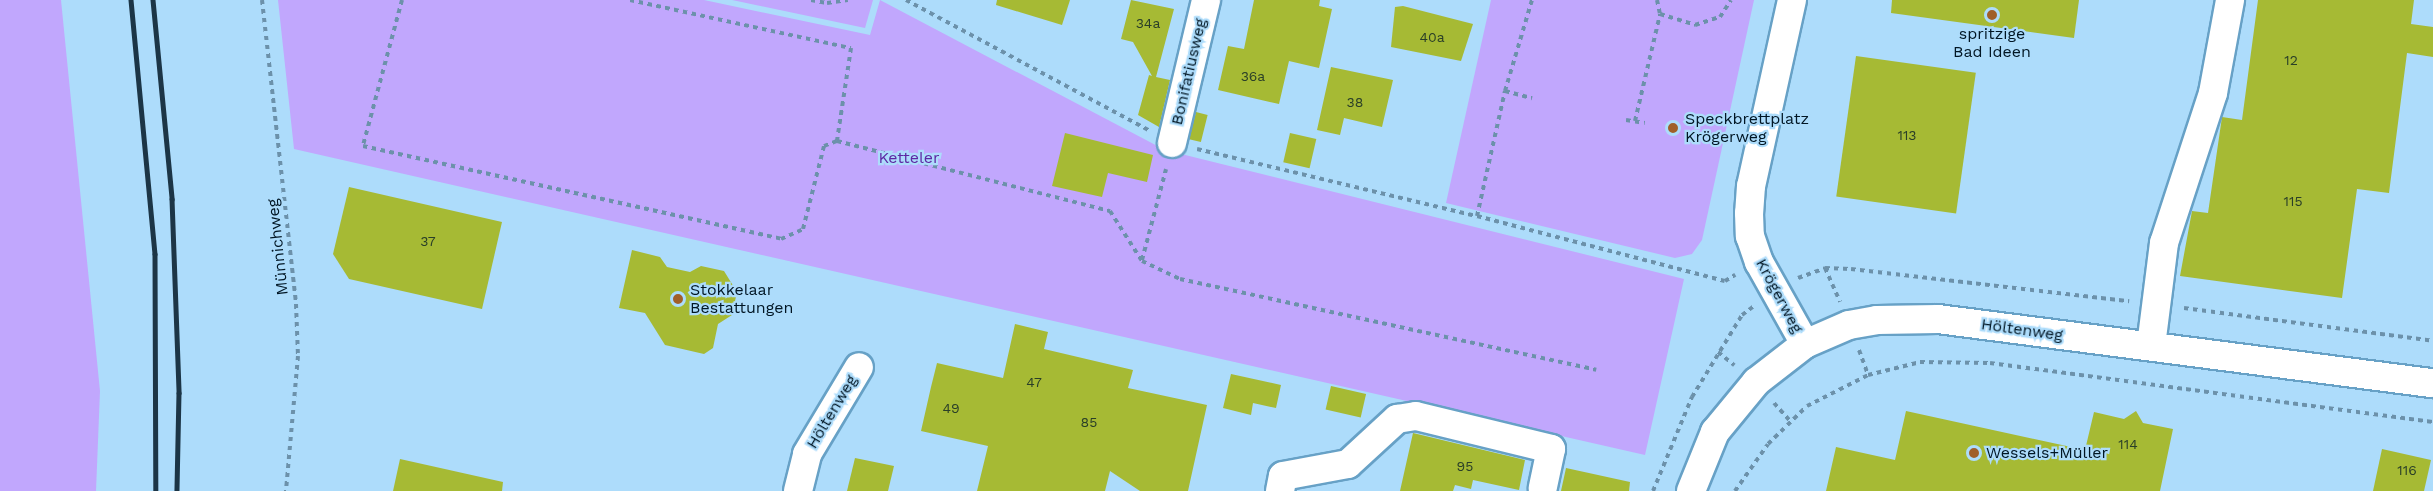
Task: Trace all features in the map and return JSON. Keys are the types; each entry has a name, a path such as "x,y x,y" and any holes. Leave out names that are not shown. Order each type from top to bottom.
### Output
{"street":[{"name":"Bonifatiusweg","path":"1172,143 1206,0"},
{"name":"Krögerweg","path":"1792,0 1751,186 1749,213 1750,236 1759,262 1805,344"},
{"path":"2151,346 2164,243 2213,93 2230,0"},
{"name":"Höltenweg","path":"1691,491 1715,432 1734,404 1779,361 1805,344 1850,325 1900,317 1938,318 2433,383"},
{"name":"Höltenweg","path":"798,491 807,454 859,367"},
{"path":"1282,484 1348,464 1397,419 1416,416 1551,449 1543,488"}],"path":[{"name":"Münnichweg","path":"262,0 296,304 298,356 285,491"},
{"path":"402,0 363,146 781,239 803,229 824,146 837,141 1110,211 1142,261 1180,279 1596,370"},
{"path":"630,0 851,48 837,141"},
{"path":"811,0 827,3 848,0"},
{"path":"906,0 1172,143 1477,216 1725,281"},
{"path":"1477,216 1505,91 1532,0"},
{"path":"1635,121 1660,14 1657,0"},
{"path":"1660,14 1695,25 1720,17 1731,0"},
{"path":"1505,91 1532,98"},
{"path":"1626,120 1645,123"},
{"path":"1702,133 1724,137"},
{"path":"1142,261 1172,143"},
{"path":"1825,268 1842,308"},
{"path":"1735,491 1768,444 1807,406 1868,375 1920,362 1990,363 2433,422"}],"green space":[{"path":"0,0 61,0 100,391 96,491 0,491"},
{"name":"Ketteler","path":"278,0 704,0 870,35 880,0 1165,150 1684,279 1645,455 294,149"},
{"path":"732,0 873,0 865,28"},
{"path":"1491,0 1754,0 1702,240 1692,254 1675,258 1446,203"}],"building":[{"path":"997,0 1070,0 1062,25 996,5"},
{"path":"1131,0 1174,9 1156,77 1170,80 1159,127 1138,115 1149,75 1152,76 1133,42 1121,39"},
{"path":"1254,0 1320,0 1319,6 1332,9 1319,68 1289,61 1279,104 1218,90 1228,46 1244,49"},
{"name":"spritzige Bad Ideen","path":"1892,0 2079,0 2074,38 1891,13"},
{"path":"2258,0 2414,0 2411,24 2433,27 2433,57 2407,53 2389,193 2357,189 2342,298 2180,276 2192,211 2208,213 2222,117 2242,120"},
{"path":"1403,6 1473,24 1461,61 1391,47 1395,7"},
{"path":"1856,56 1976,73 1956,213 1836,197"},
{"path":"1331,67 1393,80 1382,127 1344,118 1340,135 1317,130"},
{"path":"1196,112 1208,115 1201,142 1189,139"},
{"path":"1065,133 1153,155 1147,182 1108,173 1102,197 1052,186"},
{"path":"1290,133 1316,139 1310,168 1283,162"},
{"path":"349,187 502,222 482,309 349,279 333,254"},
{"name":"Stokkelaar Bestattungen","path":"632,250 660,257 667,267 690,272 701,266 724,271 737,292 732,315 718,324 713,348 704,354 665,345 645,313 619,308"},
{"path":"1015,324 1048,332 1044,349 1133,370 1128,388 1207,405 1188,491 1140,491 1110,471 1105,491 977,491 988,446 921,431 931,387 937,363 1003,378"},
{"path":"1231,374 1281,385 1276,408 1253,403 1251,415 1223,408"},
{"path":"1331,386 1366,394 1361,417 1326,409"},
{"name":"Wessels+Müller","path":"1906,411 2085,450 2094,412 2124,419 2136,411 2143,423 2173,429 2160,491 1826,491 1836,447 1895,460"},
{"path":"1413,433 1525,460 1519,490 1473,480 1471,489 1455,485 1453,491 1400,491"},
{"path":"2382,449 2431,460 2424,491 2373,491"},
{"path":"855,458 894,466 888,491 847,491"},
{"path":"400,459 503,482 502,491 393,491"},
{"path":"1566,468 1630,482 1629,491 1561,491"}],"railway":[{"path":"131,0 155,254 156,491"},
{"path":"153,0 172,199 179,393 177,491"}],"place":[{"name":"spritzige Bad Ideen","path":"1992,15"},
{"name":"Speckbrettplatz Krögerweg","path":"1673,128"},
{"name":"Stokkelaar Bestattungen","path":"678,299"},
{"name":"Wessels+Müller","path":"1974,453"}]}
